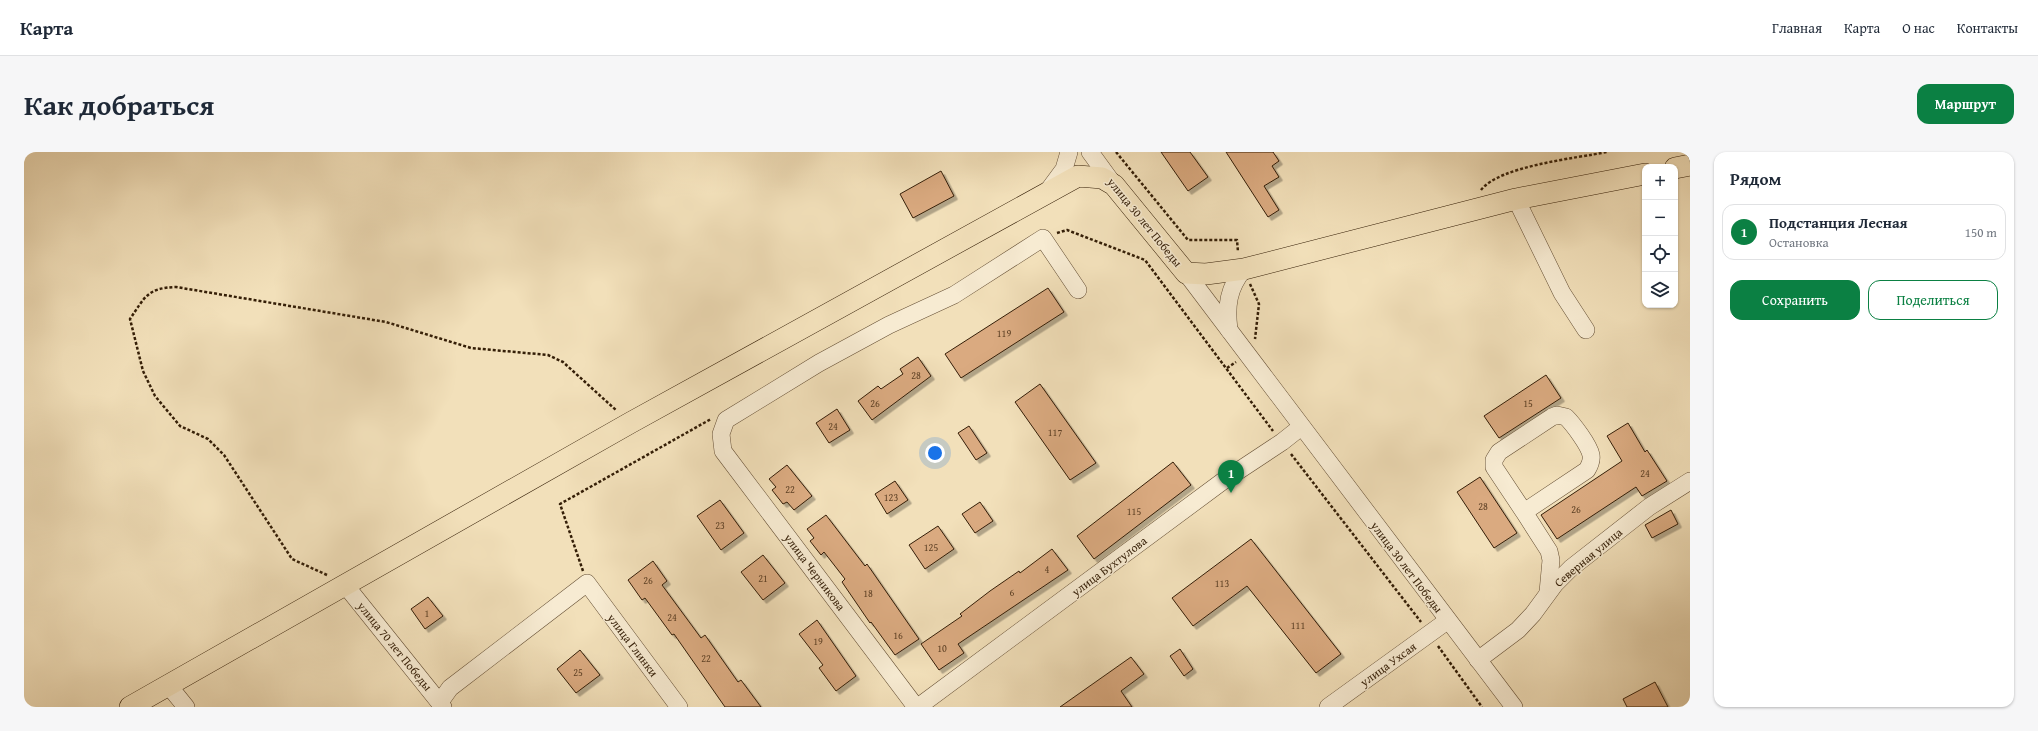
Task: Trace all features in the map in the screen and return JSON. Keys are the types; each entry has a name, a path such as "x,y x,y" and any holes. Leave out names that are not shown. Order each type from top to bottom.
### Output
{"main road":[{"path":"1678,167 1690,165"},
{"path":"1186,273 1206,274 1244,269 1516,200 1642,175"},
{"path":"130,707 346,586 630,423 1047,192 1078,176 1102,178 1114,185"},
{"name":"улица 30 лет Победы","path":"1114,185 1186,273"}],"street":[{"path":"1047,192 1064,169 1069,152"},
{"name":"улица 30 лет Победы","path":"1090,152 1114,185"},
{"path":"1516,200 1562,293 1586,330"},
{"name":"улица Черникова","path":"917,707 723,451 721,434 726,420 819,363 889,324 954,295 1043,238 1078,290"},
{"path":"1229,330 1227,315 1229,296 1237,277 1244,269"},
{"name":"улица 30 лет Победы","path":"1186,273 1447,621 1514,707"},
{"path":"1524,512 1587,470 1590,464 1591,455 1587,446 1571,421 1566,417 1557,415 1552,417 1499,452 1495,457 1494,467 1548,551 1551,560 1548,592"},
{"name":"улица Бухтулова","path":"917,707 1223,481 1282,442 1301,427"},
{"name":"Северная улица","path":"1478,660 1518,630 1533,614 1548,592 1571,568 1649,507 1690,480"},
{"name":"улица Глинки","path":"441,704 450,688 587,583 679,707"},
{"name":"улица 70 лет Победы","path":"346,586 441,704"},
{"name":"улица Ухсая","path":"1328,707 1447,621"},
{"path":"169,686 186,707"}],"path":[{"path":"1116,152 1188,240 1237,240 1244,269 1259,304 1254,343"},
{"path":"1479,192 1494,179 1513,171 1606,152"},
{"path":"346,586 292,559 224,455 208,440 180,426 155,396 143,371 130,319 147,295 160,287 176,287 386,322 471,348 548,354 564,362 630,423"},
{"path":"1227,368 1236,362"}],"building":[{"path":"1161,152 1190,152 1208,177 1188,191"},
{"path":"1226,152 1273,152 1279,161 1272,166 1279,177 1264,186 1279,210 1268,217"},
{"path":"941,171 954,196 913,218 900,194"},
{"path":"1048,288 1064,312 961,378 945,354"},
{"path":"918,357 931,376 872,420 858,401 878,386 881,389 903,374 900,369"},
{"path":"1546,375 1561,398 1499,438 1484,416"},
{"path":"1040,384 1096,463 1070,480 1015,402"},
{"path":"837,409 850,430 829,443 816,423"},
{"path":"1628,423 1645,452 1647,450 1667,481 1642,496 1636,487 1557,539 1541,515 1622,461 1607,436"},
{"path":"969,426 987,453 976,460 958,433"},
{"path":"1173,462 1191,485 1094,559 1077,536"},
{"path":"787,465 812,496 794,510 787,502 783,504 772,490 776,487 769,479"},
{"path":"1480,477 1517,533 1494,548 1457,492"},
{"path":"895,481 908,500 887,514 875,494"},
{"path":"720,500 744,533 721,550 697,516"},
{"path":"980,502 993,521 975,533 962,514"},
{"path":"1671,510 1678,524 1652,538 1645,525"},
{"path":"826,515 865,566 867,564 919,639 895,655 871,622 870,623 842,582 845,579 824,552 821,555 810,541 814,538 807,529"},
{"path":"938,526 954,549 925,569 909,545"},
{"path":"1251,539 1341,654 1316,673 1247,586 1193,626 1172,598"},
{"path":"1052,549 1068,570 958,644 964,653 939,670 921,644 962,616 960,614 990,591 1019,571 1020,573"},
{"path":"763,555 785,583 763,600 741,572"},
{"path":"653,561 667,581 662,585 701,638 705,635 738,682 741,680 761,707 725,707 674,634 672,635 645,598 642,600 628,580"},
{"path":"428,597 443,616 425,629 411,609"},
{"path":"817,620 856,676 836,691 819,668 823,665 799,634"},
{"path":"1180,649 1193,669 1184,676 1170,656"},
{"path":"580,650 600,675 576,693 557,669"},
{"path":"1131,657 1144,674 1121,691 1132,707 1060,707"},
{"path":"1655,682 1668,707 1627,707 1623,699"}],"place":[{"name":"Подстанция Лесная","path":"1231,493"}]}
